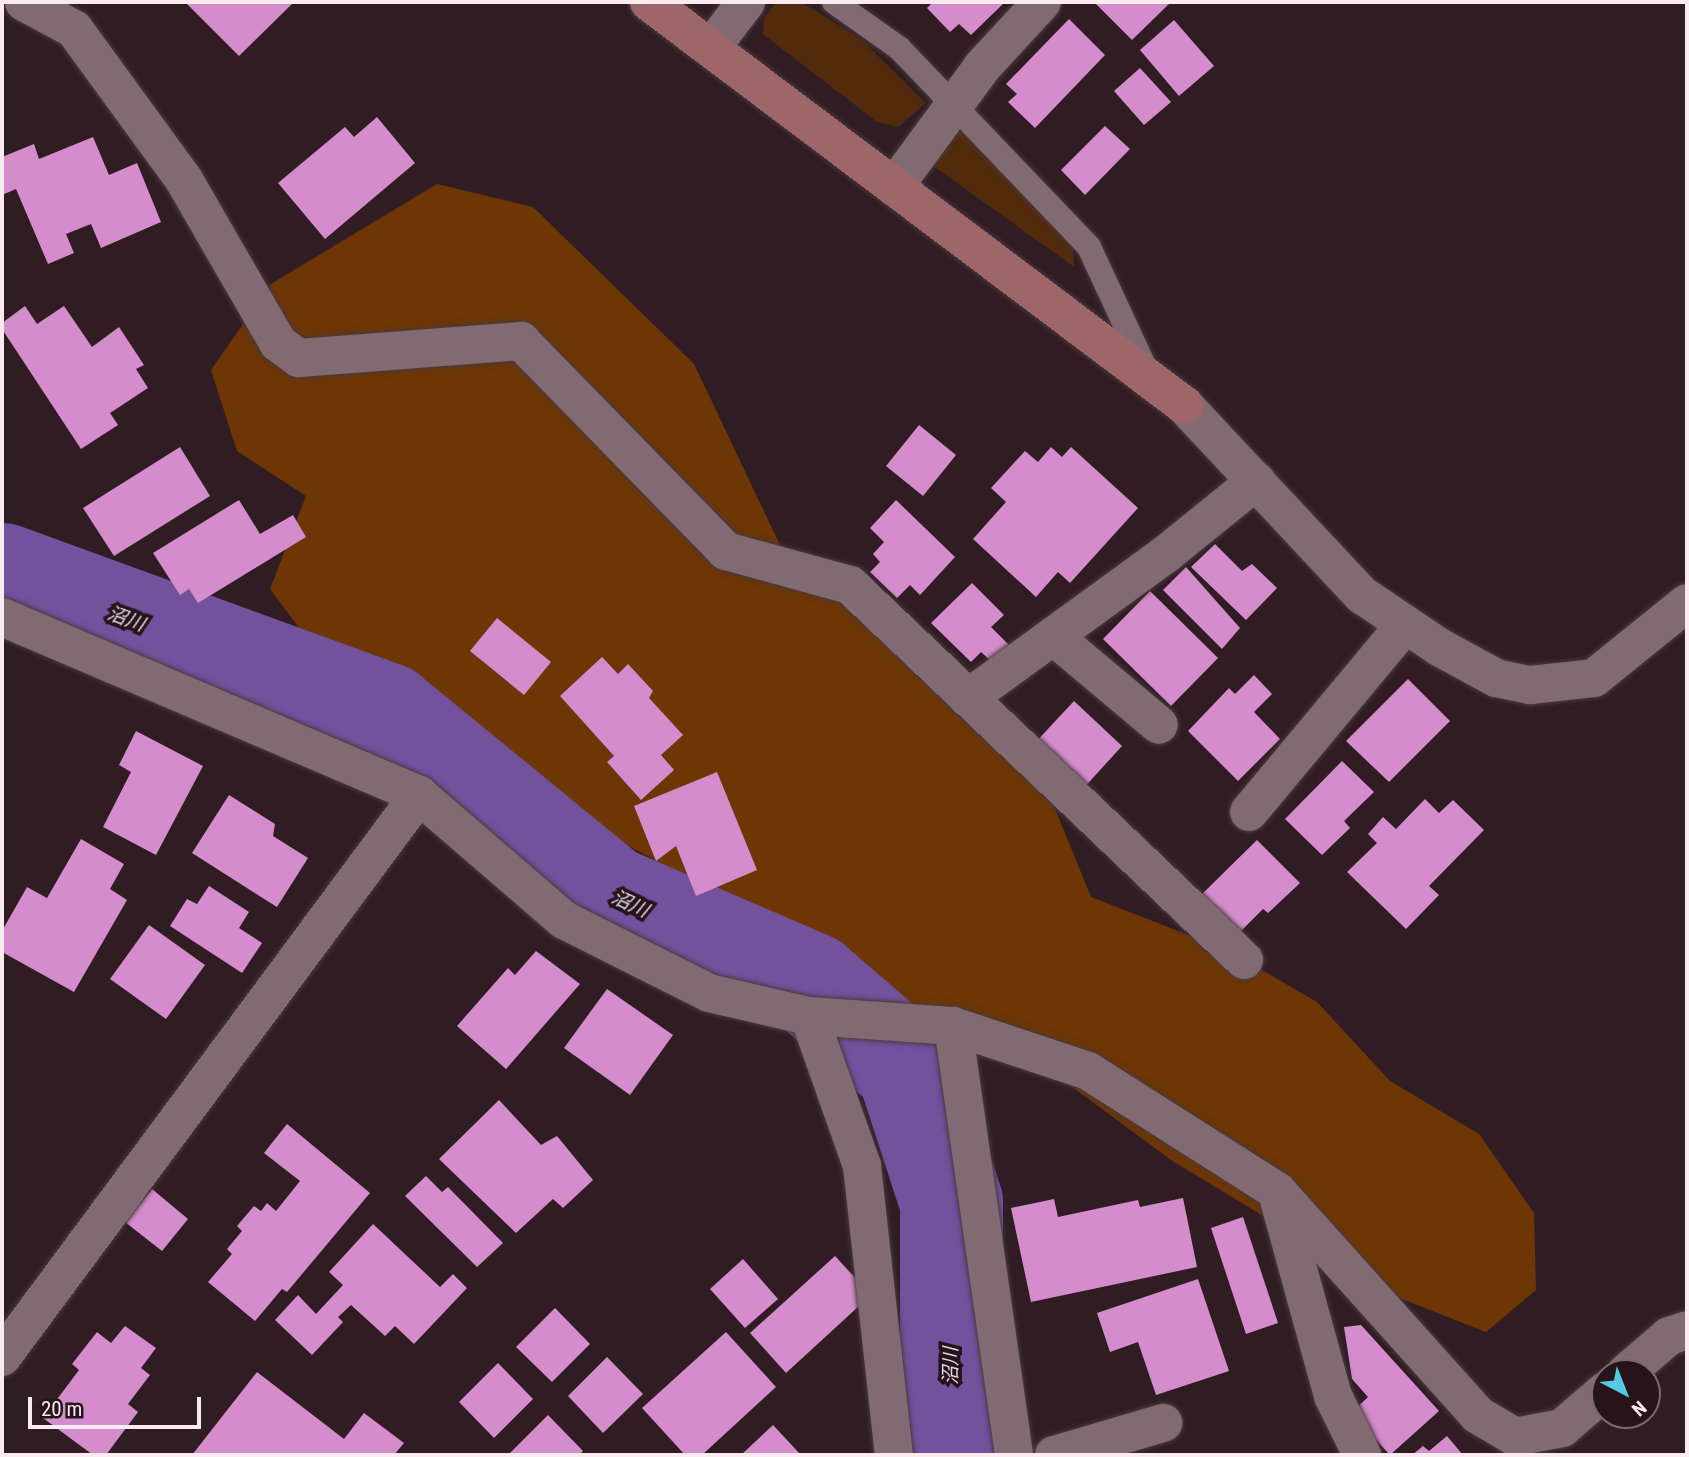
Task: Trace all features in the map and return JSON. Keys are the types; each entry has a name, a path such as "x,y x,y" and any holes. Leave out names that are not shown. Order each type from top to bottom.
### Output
{"street":[{"path":"24,2 74,29 184,180 278,344 299,358 521,341 726,551 849,585 1244,960"},
{"path":"649,2 1184,404 1362,595 1405,625 1496,678 1530,685 1594,678 1687,603"},
{"path":"711,48 746,2"},
{"path":"894,187 982,67 1042,2"},
{"path":"968,698 1256,481"},
{"path":"2,617 419,795 564,920 709,993 809,1016 953,1026 1088,1071 1277,1191 1478,1415 1515,1437 1562,1428 1591,1403"},
{"path":"1249,812 1405,625"},
{"path":"1053,636 1159,725"},
{"path":"2,1357 419,795"},
{"path":"809,1016 862,1166 894,1455"},
{"path":"953,1026 1014,1455"},
{"path":"1277,1191 1333,1395 1362,1455"},
{"path":"1642,1359 1669,1336 1687,1330"},
{"path":"1054,1455 1163,1423"}],"lane":[{"path":"834,2 899,48 952,107 1089,247 1149,378"}],"shaded area":[{"path":"776,2 801,2 861,39 926,103 898,127 877,122 763,34 764,18"},
{"path":"963,129 1073,246 1074,267 936,168 931,154"},
{"path":"437,184 533,207 694,364 789,564 1023,730 1091,897 1227,950 1317,1002 1390,1081 1479,1134 1534,1213 1536,1290 1486,1332 1397,1297 1171,1160 1021,1049 863,982 770,966 681,874 552,805 462,714 314,648 270,589 306,496 237,451 211,370 271,284"}],"building":[{"path":"185,2 294,2 239,56"},
{"path":"933,2 1005,2 971,35 959,24 950,32 927,8"},
{"path":"1094,2 1171,2 1132,40"},
{"path":"1069,19 1105,55 1035,128 1008,102 1017,94 1006,84"},
{"path":"1174,20 1214,66 1179,96 1140,50"},
{"path":"1140,68 1171,102 1144,125 1114,91"},
{"path":"377,117 415,163 325,239 278,183 345,127 354,137"},
{"path":"1105,126 1130,149 1085,195 1061,170"},
{"path":"93,137 109,175 137,163 161,222 101,248 91,224 66,234 74,253 48,264 16,189 2,195 2,157 34,144 39,159"},
{"path":"25,306 37,324 64,306 92,347 119,327 144,365 136,369 148,388 110,413 118,425 81,449 2,329 2,323"},
{"path":"919,425 956,455 923,496 886,466"},
{"path":"180,447 210,496 114,556 83,508"},
{"path":"1051,447 1062,457 1071,447 1138,508 1070,583 1058,572 1036,597 973,539 1006,502 991,488 1025,451 1038,462"},
{"path":"239,500 260,534 293,515 306,537 198,603 189,589 180,595 153,553"},
{"path":"896,500 955,557 920,595 910,585 897,598 870,572 880,562 873,554 884,542 870,528"},
{"path":"1215,544 1242,571 1252,564 1277,588 1246,620 1191,567"},
{"path":"1186,567 1240,628 1222,649 1163,590"},
{"path":"972,583 1004,615 991,627 1009,645 992,662 981,652 971,662 931,623"},
{"path":"1150,591 1218,658 1171,706 1103,639"},
{"path":"497,618 551,662 524,695 470,651"},
{"path":"602,657 618,674 628,664 653,691 649,698 683,735 661,755 674,770 641,800 607,762 614,756 560,696"},
{"path":"1254,675 1272,694 1254,712 1280,739 1238,781 1188,731 1229,688 1235,694"},
{"path":"1408,679 1450,721 1389,782 1346,741"},
{"path":"1074,701 1122,746 1081,791 1033,745"},
{"path":"136,731 203,766 156,855 103,827 131,772 119,765"},
{"path":"1342,761 1374,792 1344,821 1350,828 1322,855 1285,819"},
{"path":"717,772 757,870 696,896 676,846 656,861 634,806"},
{"path":"229,795 275,824 273,836 308,858 277,907 192,853"},
{"path":"1425,799 1439,813 1453,800 1484,830 1429,886 1439,895 1406,929 1347,872 1377,843 1368,834 1383,817 1396,829"},
{"path":"81,839 124,864 110,889 127,900 74,992 2,952 2,931 27,887 47,898"},
{"path":"1257,840 1300,883 1268,913 1263,909 1235,937 1198,898"},
{"path":"209,886 249,912 239,928 262,943 242,973 170,926 187,899 197,904"},
{"path":"149,925 205,965 166,1019 110,979"},
{"path":"536,951 580,984 506,1069 457,1026 508,968 515,975"},
{"path":"607,989 673,1035 630,1095 564,1048"},
{"path":"499,1100 541,1145 557,1136 593,1180 563,1208 553,1199 516,1233 439,1159"},
{"path":"287,1124 370,1193 287,1292 282,1289 255,1321 208,1282 232,1254 227,1249 242,1231 237,1226 254,1206 261,1211 267,1203 276,1211 300,1181 264,1153"},
{"path":"426,1176 442,1192 448,1187 503,1243 477,1267 405,1196"},
{"path":"152,1189 188,1219 162,1251 125,1222"},
{"path":"1183,1198 1197,1267 1031,1302 1011,1208 1054,1199 1058,1217 1138,1200 1140,1207"},
{"path":"1243,1217 1278,1323 1246,1334 1211,1228"},
{"path":"373,1224 440,1287 453,1274 467,1288 414,1344 395,1326 385,1336 351,1305 338,1317 343,1322 312,1355 275,1320 298,1295 316,1314 343,1285 329,1272"},
{"path":"835,1256 871,1295 786,1373 750,1333"},
{"path":"743,1259 778,1299 745,1328 710,1289"},
{"path":"1198,1279 1229,1371 1156,1395 1138,1342 1110,1352 1097,1313"},
{"path":"555,1308 590,1344 552,1382 516,1347"},
{"path":"1361,1325 1439,1411 1390,1455 1351,1413 1368,1397 1352,1379 1344,1327"},
{"path":"125,1326 156,1348 141,1368 150,1375 128,1404 138,1412 106,1455 93,1455 43,1418 79,1370 72,1364 97,1332 111,1343"},
{"path":"726,1332 776,1387 702,1455 685,1455 642,1408"},
{"path":"607,1357 643,1394 603,1433 568,1396"},
{"path":"498,1363 533,1399 494,1438 459,1402"},
{"path":"257,1372 344,1439 364,1413 404,1443 394,1455 192,1455"},
{"path":"548,1415 583,1451 579,1455 508,1455"},
{"path":"773,1425 801,1455 741,1455"},
{"path":"1447,1436 1463,1455 1412,1455 1423,1446 1429,1451"}],"waterway":[{"name":"沼川","path":"2,574 386,714 608,896 811,984 907,1067 951,1202 951,1455"}]}
